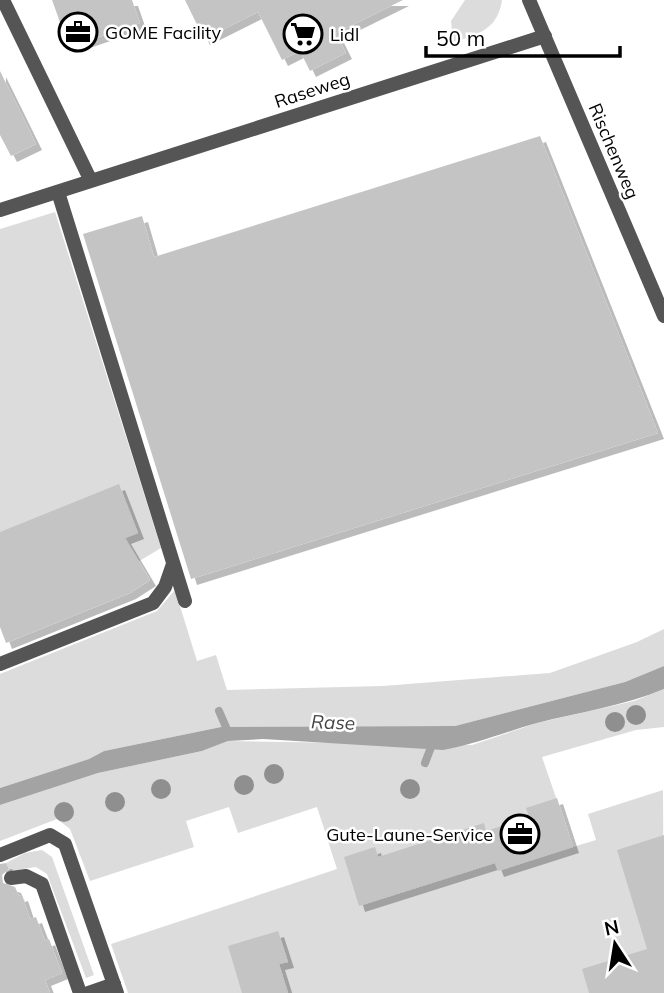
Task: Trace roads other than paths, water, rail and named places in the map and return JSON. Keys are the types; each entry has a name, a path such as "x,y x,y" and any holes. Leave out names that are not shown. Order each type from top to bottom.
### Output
{"street":[{"path":"3,0 91,181"},
{"name":"Rischenweg","path":"529,0 664,316"},
{"name":"Raseweg","path":"0,210 545,36"},
{"path":"58,192 185,601"},
{"path":"0,664 153,603 165,587 173,564"},
{"path":"0,855 50,835 65,844 115,988 88,993"},
{"path":"11,878 26,876 42,884 80,993"}],"waterway":[{"path":"219,711 229,734"},
{"path":"425,763 433,742"}],"place":[{"name":"GOME Facility","path":"78,32"},
{"name":"Lidl","path":"303,34"},
{"name":"Gute-Laune-Service","path":"520,834"}],"water label":[{"name":"Rase","path":"333,722"}]}
